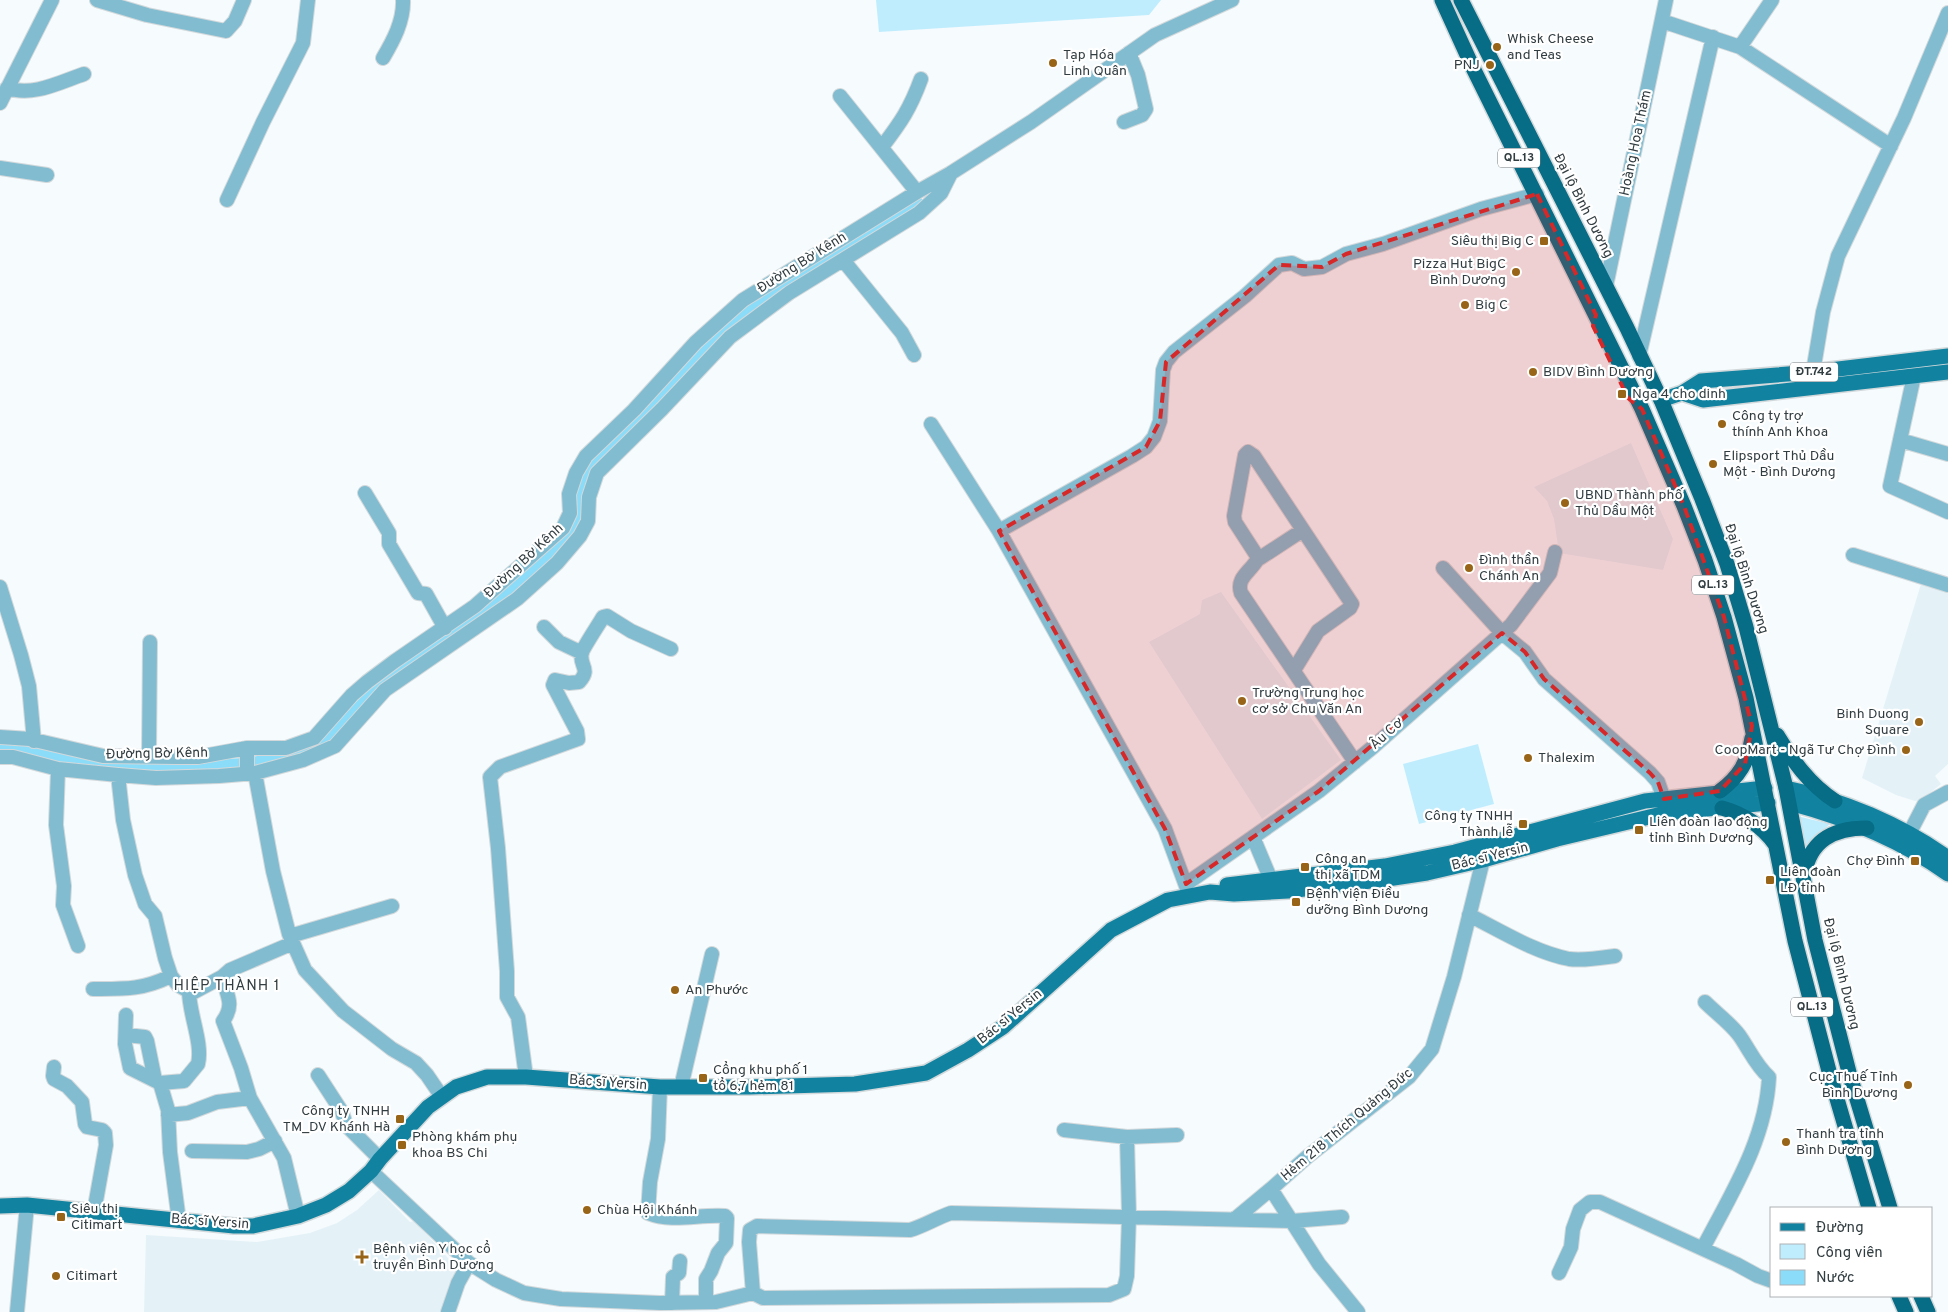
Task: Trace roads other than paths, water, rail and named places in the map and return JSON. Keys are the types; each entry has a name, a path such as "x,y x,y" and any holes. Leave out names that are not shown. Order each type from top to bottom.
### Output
{"highway":[{"name":"QL.13","path":"1442,0 1473,68 1596,315 1593,326 1628,398 1642,409 1702,551 1732,644 1752,726 1795,940 1830,1075 1869,1207"},
{"name":"Đại lộ Bình Dương","path":"1461,0 1606,286 1661,400 1727,564 1746,627 1788,796 1815,940 1850,1076 1890,1207"},
{"path":"1642,409 1661,400"},
{"path":"1770,724 1800,770 1816,787 1835,802"},
{"path":"1720,792 1735,778 1745,764 1750,747 1752,726"},
{"path":"1766,795 1788,796"},
{"path":"1722,808 1749,820 1777,846"},
{"path":"1804,879 1810,856 1824,839 1839,831 1867,828"},
{"path":"1899,1297 1906,1312"},
{"path":"1921,1297 1928,1312"}],"main road":[{"name":"ĐT.742","path":"1661,400 1682,393 1701,382 1813,372 1948,356"},
{"name":"ĐT.742","path":"1682,393 1703,400 1948,372"},
{"name":"Bác sĩ Yersin","path":"0,1206 27,1205 234,1226 253,1226 298,1216 326,1205 349,1190 376,1165 428,1107 442,1096 456,1087 487,1077 526,1077 681,1087 855,1084 926,1073 968,1050 1003,1027 1111,930 1187,889 1234,894 1386,873 1427,873 1482,853 1555,833 1645,802 1720,792 1766,795"},
{"path":"1788,796 1810,793 1854,808 1932,846 1948,858"},
{"name":"Bác sĩ Yersin","path":"1555,833 1666,813 1722,808 1766,795"},
{"path":"1788,796 1867,828 1923,856 1948,874"},
{"name":"Bác sĩ Yersin","path":"1210,892 1226,885 1271,880 1325,881"}],"street":[{"path":"0,102 52,0"},
{"path":"97,0 119,3 147,15 226,31 234,21 244,0"},
{"path":"227,200 263,122 303,43 308,0"},
{"path":"383,58 392,44 400,22 403,0"},
{"name":"Đường Bờ Kênh","path":"0,737 34,740 103,756 198,756 286,748 314,738 352,695 367,682 475,606 564,528 570,513 569,494 576,473 586,456 634,410 696,342 743,300 1031,122 1155,35 1232,0"},
{"name":"Hoàng Hoa Thám","path":"1606,286 1666,0"},
{"path":"1740,47 1772,0"},
{"path":"1813,372 1823,312 1838,256 1891,146 1948,13"},
{"path":"1662,21 1740,47 1891,146"},
{"path":"1640,356 1713,37"},
{"path":"1124,122 1142,115 1146,106 1138,75 1129,53"},
{"path":"7,88 17,91 32,90 84,74"},
{"path":"882,148 903,120 921,79"},
{"path":"840,96 917,192"},
{"path":"0,168 46,175"},
{"path":"0,757 13,757 58,768 156,778 250,772 303,760 335,746 386,690 472,632 517,598 557,563 580,536 588,521 589,497 597,473 662,410 730,337 789,293 919,214 941,193 951,173"},
{"path":"999,531 1146,447 1154,438 1160,421 1163,370 1166,362 1174,352 1245,296 1279,265 1292,263 1304,269 1322,267 1346,254 1383,244 1481,209 1537,194"},
{"path":"843,260 902,333 914,355"},
{"path":"1914,376 1890,486 1948,512"},
{"path":"931,424 999,531 1165,830 1187,889"},
{"path":"1900,440 1948,454"},
{"path":"1257,560 1257,556 1235,522 1234,516 1245,455 1248,452 1254,456 1352,604 1350,608 1318,631 1294,670"},
{"path":"365,493 385,526 390,536 390,544 418,594 426,594 445,628"},
{"path":"1303,530 1257,560 1240,582 1239,588 1355,762"},
{"name":"Âu Cơ","path":"1187,889 1253,837 1319,791 1355,762 1511,625 1550,573 1555,552"},
{"path":"1854,555 1948,585"},
{"path":"1443,568 1502,633 1525,652 1544,679 1650,773 1658,782 1664,799"},
{"path":"0,587 21,655 28,686 34,740"},
{"path":"526,1077 518,1016 507,997 507,971 498,848 490,777 500,767 578,739 577,731 553,685 555,680 570,683 579,682 585,675 586,670 581,658 582,653 603,617 608,616 631,631 671,649"},
{"path":"544,627 559,642 582,653"},
{"path":"149,756 150,642"},
{"path":"247,751 250,772 273,871 292,939 305,970 343,1011 392,1049 416,1064 427,1075 442,1096"},
{"path":"58,768 56,825 64,886 63,905 78,946"},
{"path":"118,775 123,820 145,904 155,916 171,976 178,985 192,993 222,977 230,970 292,939 392,906"},
{"path":"1909,834 1924,805 1948,792"},
{"path":"1253,837 1271,880"},
{"name":"Hẻm 218 Thích Quảng Đức","path":"1358,1312 1319,1264 1271,1189 1307,1157 1409,1077 1432,1049 1454,976 1482,853"},
{"path":"1469,915 1548,953 1570,959 1596,959 1615,956"},
{"path":"681,1087 712,954"},
{"path":"93,989 135,988 154,984 171,976"},
{"path":"222,977 230,1002 230,1012 223,1021 225,1030 241,1068 250,1098 284,1158 298,1216"},
{"path":"126,1015 125,1044 130,1068 158,1082 184,1081 198,1064 198,1051 189,1004 189,991"},
{"path":"1703,1248 1755,1146 1767,1100 1769,1077 1761,1070 1738,1033 1705,1002"},
{"path":"126,1035 145,1037 148,1041 168,1115 170,1152 179,1221"},
{"path":"54,1068 54,1079 67,1086 82,1102 87,1127 102,1130 105,1133 106,1145 94,1212"},
{"path":"318,1075 342,1112 346,1125 376,1165 469,1263 496,1280 524,1293 562,1299 669,1306 716,1302 753,1293 763,1298 1109,1295 1124,1289 1127,1276 1129,1216 1127,1137"},
{"path":"660,1087 658,1139 650,1182 648,1213 673,1218 716,1215 727,1218 725,1245 718,1253 706,1278 706,1302"},
{"path":"168,1115 188,1113 223,1101 250,1098"},
{"path":"1064,1130 1127,1137 1177,1135"},
{"path":"192,1151 246,1152 275,1141"},
{"path":"1236,1219 1271,1189"},
{"path":"1558,1273 1571,1247 1573,1229 1580,1210 1590,1202 1600,1202 1609,1204 1770,1280"},
{"path":"17,1312 27,1205"},
{"path":"753,1293 749,1242 750,1230 758,1226 910,1230 924,1226 936,1217 951,1212 1292,1221 1342,1217"},
{"path":"669,1306 673,1277 679,1273 680,1261"},
{"path":"448,1312 458,1283 469,1263"}],"water":[{"path":"919,196 924,201 845,250 802,280 610,455 584,505 580,525 567,543 535,576 326,746 295,759 235,771 122,771 49,762 0,752 0,742 186,761 243,758 271,754 335,723 381,677 437,641 469,617 555,545 571,526 573,496 585,466 688,360 733,317 759,296"}],"place":[{"name":"Whisk Cheese and Teas","path":"1497,47"},
{"name":"Tạp Hóa Linh Quân","path":"1053,63"},
{"name":"PNJ","path":"1490,65"},
{"name":"Siêu thị Big C","path":"1544,241"},
{"name":"Pizza Hut BigC Bình Dương","path":"1516,272"},
{"name":"Big C","path":"1465,305"},
{"name":"BIDV Bình Dương","path":"1533,372"},
{"name":"Nga 4 cho dinh","path":"1622,394"},
{"name":"Công ty trợ thính Anh Khoa","path":"1722,424"},
{"name":"Elipsport Thủ Dầu Một - Bình Dương","path":"1713,464"},
{"name":"UBND Thành phố Thủ Dầu Một","path":"1565,503"},
{"name":"Đình thần Chánh An","path":"1469,568"},
{"name":"Trường Trung học cơ sở Chu Văn An","path":"1242,701"},
{"name":"Binh Duong Square","path":"1919,722"},
{"name":"CoopMart - Ngã Tư Chợ Đình","path":"1906,750"},
{"name":"Thalexim","path":"1528,758"},
{"name":"Công ty TNHH Thành lễ","path":"1523,824"},
{"name":"Liên đoàn lao động tỉnh Bình Dương","path":"1639,830"},
{"name":"Chợ Đình","path":"1915,861"},
{"name":"Công an thị xã TDM","path":"1305,867"},
{"name":"Liên đoàn LĐ tỉnh","path":"1770,880"},
{"name":"Bệnh viện Điều dưỡng Bình Dương","path":"1296,902"},
{"name":"An Phước","path":"675,990"},
{"name":"Cổng khu phố 1 tổ 6,7 hẻm 81","path":"703,1078"},
{"name":"Cục Thuế Tỉnh Bình Dương","path":"1908,1085"},
{"name":"Công ty TNHH TM_DV Khánh Hà","path":"400,1119"},
{"name":"Thanh tra tỉnh Bình Dương","path":"1786,1142"},
{"name":"Phòng khám phụ khoa BS Chi","path":"402,1145"},
{"name":"Chùa Hội Khánh","path":"587,1210"},
{"name":"Siêu thị Citimart","path":"61,1217"},
{"name":"Bệnh viện Y học cổ truyền Bình Dương","path":"362,1257"},
{"name":"Citimart","path":"56,1276"}],"district":[{"name":"HIỆP THÀNH 1","path":"227,986"}]}
